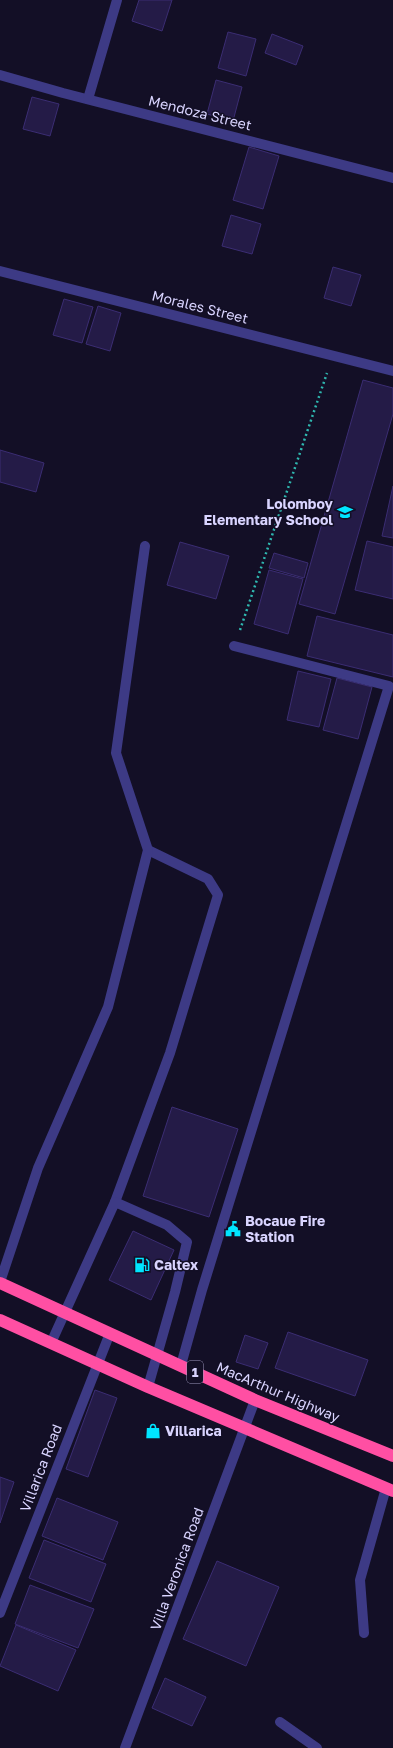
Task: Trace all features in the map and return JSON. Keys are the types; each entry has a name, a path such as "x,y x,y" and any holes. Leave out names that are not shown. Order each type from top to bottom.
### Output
{"highway":[{"name":"MacArthur Highway","path":"0,1283 254,1400 393,1456"},
{"name":"1","path":"0,1320 244,1428 389,1490"}],"street":[{"path":"88,100 117,0"},
{"name":"Mendoza Street","path":"0,75 88,100 393,178"},
{"name":"Morales Street","path":"0,271 393,371"},
{"path":"0,1283 38,1168 108,1007 148,850 116,753 145,546"},
{"path":"181,1366 207,1275 389,686 234,646"},
{"path":"51,1343 115,1202 170,1053 218,895 208,879 148,850"},
{"path":"115,1202 167,1225 187,1242 175,1292 148,1386"},
{"name":"Villarica Road","path":"0,1613 110,1333"},
{"name":"Villa Veronica Road","path":"125,1748 254,1400"},
{"path":"364,1633 360,1580 389,1490"},
{"path":"280,1722 317,1748"}],"path":[{"path":"234,646 333,356"}],"building":[{"path":"139,0 172,0 162,31 132,21"},
{"path":"228,32 256,39 246,76 218,68"},
{"path":"272,34 303,46 296,65 265,53"},
{"path":"216,80 242,87 233,121 207,114"},
{"path":"32,97 59,104 50,136 23,129"},
{"path":"249,147 279,156 263,209 233,200"},
{"path":"231,215 261,224 252,254 222,246"},
{"path":"333,267 361,275 351,306 324,298"},
{"path":"64,299 93,307 82,343 53,335"},
{"path":"98,306 121,313 110,351 86,344"},
{"path":"363,380 393,388 393,414 335,614 299,604"},
{"path":"0,450 44,463 36,492 0,482"},
{"path":"393,486 393,538 382,536"},
{"path":"367,541 393,547 393,599 355,590"},
{"path":"180,542 229,556 216,599 167,585"},
{"path":"274,553 308,563 304,578 269,568"},
{"path":"269,570 303,579 288,634 254,624"},
{"path":"317,616 393,635 393,677 307,656"},
{"path":"298,671 331,679 319,727 287,720"},
{"path":"337,678 372,687 358,739 323,730"},
{"path":"172,1107 238,1129 209,1217 143,1196"},
{"name":"Caltex","path":"133,1231 174,1250 151,1300 109,1280"},
{"path":"288,1332 368,1360 355,1396 275,1368"},
{"path":"245,1335 268,1343 258,1369 236,1362"},
{"path":"95,1390 117,1398 88,1477 66,1469"},
{"path":"0,1477 14,1482 0,1523"},
{"path":"57,1498 118,1522 103,1560 42,1536"},
{"path":"44,1540 106,1564 91,1602 29,1578"},
{"path":"217,1561 279,1587 246,1666 183,1639"},
{"path":"30,1585 94,1609 78,1648 15,1624"},
{"path":"16,1625 76,1650 58,1691 0,1666"},
{"path":"165,1678 206,1697 192,1726 152,1708"}],"place":[{"name":"Lolomboy Elementary School","path":"345,512"},
{"name":"Bocaue Fire Station","path":"233,1229"},
{"name":"Caltex","path":"142,1265"},
{"name":"Villarica","path":"153,1431"}]}
